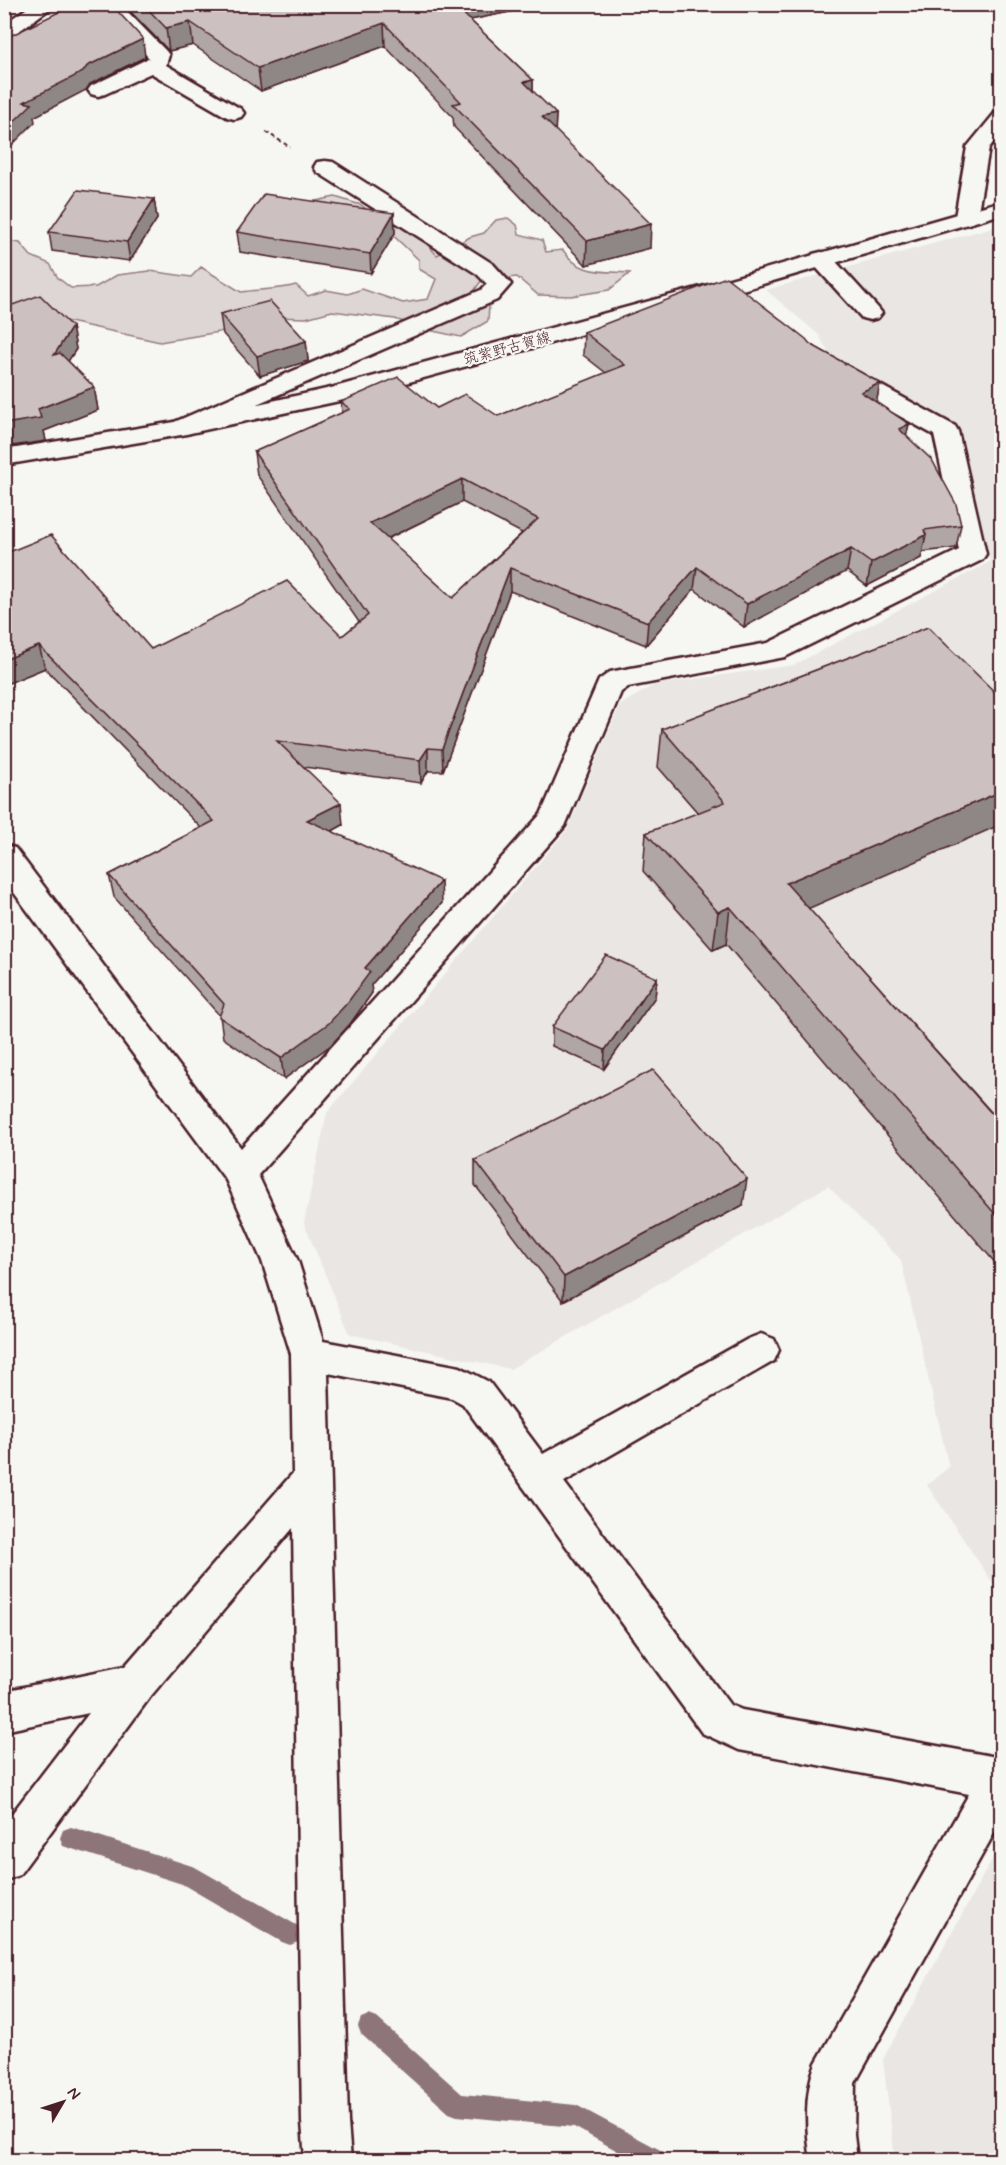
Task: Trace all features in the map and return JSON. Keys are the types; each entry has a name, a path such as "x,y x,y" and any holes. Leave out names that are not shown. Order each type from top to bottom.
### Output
{"street":[{"path":"4,33 47,4"},
{"path":"98,90 159,61 159,55 109,4"},
{"path":"152,65 234,113"},
{"path":"966,217 978,147 1002,117"},
{"path":"181,428 489,295 500,284 485,269 325,167"},
{"name":"筑紫野古賀線","path":"4,458 181,428 335,395 730,286 1002,207"},
{"path":"821,259 870,313"},
{"path":"730,286 757,304"},
{"path":"240,1172 554,819 609,687 620,679 775,651 973,554 946,431 816,360"},
{"path":"4,856 240,1172 280,1261 309,1354 328,2160"},
{"path":"537,1477 761,1350"},
{"path":"309,1354 460,1383 476,1393 716,1719 739,1730 1001,1779 832,2079 831,2135 834,2160"},
{"path":"4,1860 136,1683 311,1479"},
{"path":"4,1711 136,1683"}],"path":[{"path":"234,113 325,167"}],"shaded area":[{"path":"335,197 361,205 378,218 393,221 423,240 437,255 470,237 484,233 496,220 508,218 517,225 519,234 542,240 546,252 563,250 576,264 592,270 630,273 609,290 571,296 538,295 517,277 481,281 472,294 489,306 488,321 461,337 428,330 395,319 332,311 306,318 275,317 219,332 160,342 38,315 5,327 4,240 20,243 31,256 50,264 58,278 71,288 96,287 117,275 150,271 191,277 201,267 241,292 296,285 308,296 326,290 348,294 362,289 403,303 428,299 436,279 419,269 419,260 383,226 311,202"},
{"path":"1001,225 1001,1595 927,1485 949,1467 901,1260 828,1186 510,1369 350,1334 304,1223 327,1113 567,830 620,705 654,685 794,665 990,562 958,429 830,356 819,335 766,290"},
{"path":"1001,1843 1001,2160 895,2160 883,2059"}],"building":[{"path":"75,4 111,4 143,39 87,66 83,72 24,102 32,104 4,131 4,39"},
{"path":"143,4 453,4 533,80 524,82 556,114 542,117 651,224 587,241 453,104 461,102 384,23 258,68 190,22 166,28"},
{"path":"78,190 154,199 127,242 49,232"},
{"path":"264,194 394,213 370,254 237,232"},
{"path":"726,277 810,344 880,383 861,392 909,424 899,429 932,460 956,504 961,525 924,530 926,535 871,563 851,549 747,604 697,567 648,622 510,568 442,749 428,748 420,760 277,741 341,803 307,820 441,881 365,968 370,972 348,1002 329,1023 281,1058 219,1017 224,1004 109,875 214,821 39,646 4,660 4,554 51,535 151,649 287,581 342,636 368,615 254,452 350,409 341,402 398,377 437,408 465,394 498,416 625,365 584,332","holes":["462,479 538,519 453,598 370,523"]},
{"path":"40,295 72,327 54,355 60,353 94,387 38,409 41,418 4,424 4,308"},
{"path":"270,301 306,341 257,356 220,314"},
{"path":"928,627 1002,699 1002,791 786,883 1002,1125 1002,1222 730,907 718,912 646,833 725,802 662,729"},
{"path":"606,955 657,978 605,1050 552,1027"},
{"path":"653,1070 747,1179 564,1277 475,1160"}],"waterway":[{"path":"71,1838 187,1875 290,1934"},
{"path":"369,2026 457,2105 576,2116 656,2160"}]}
